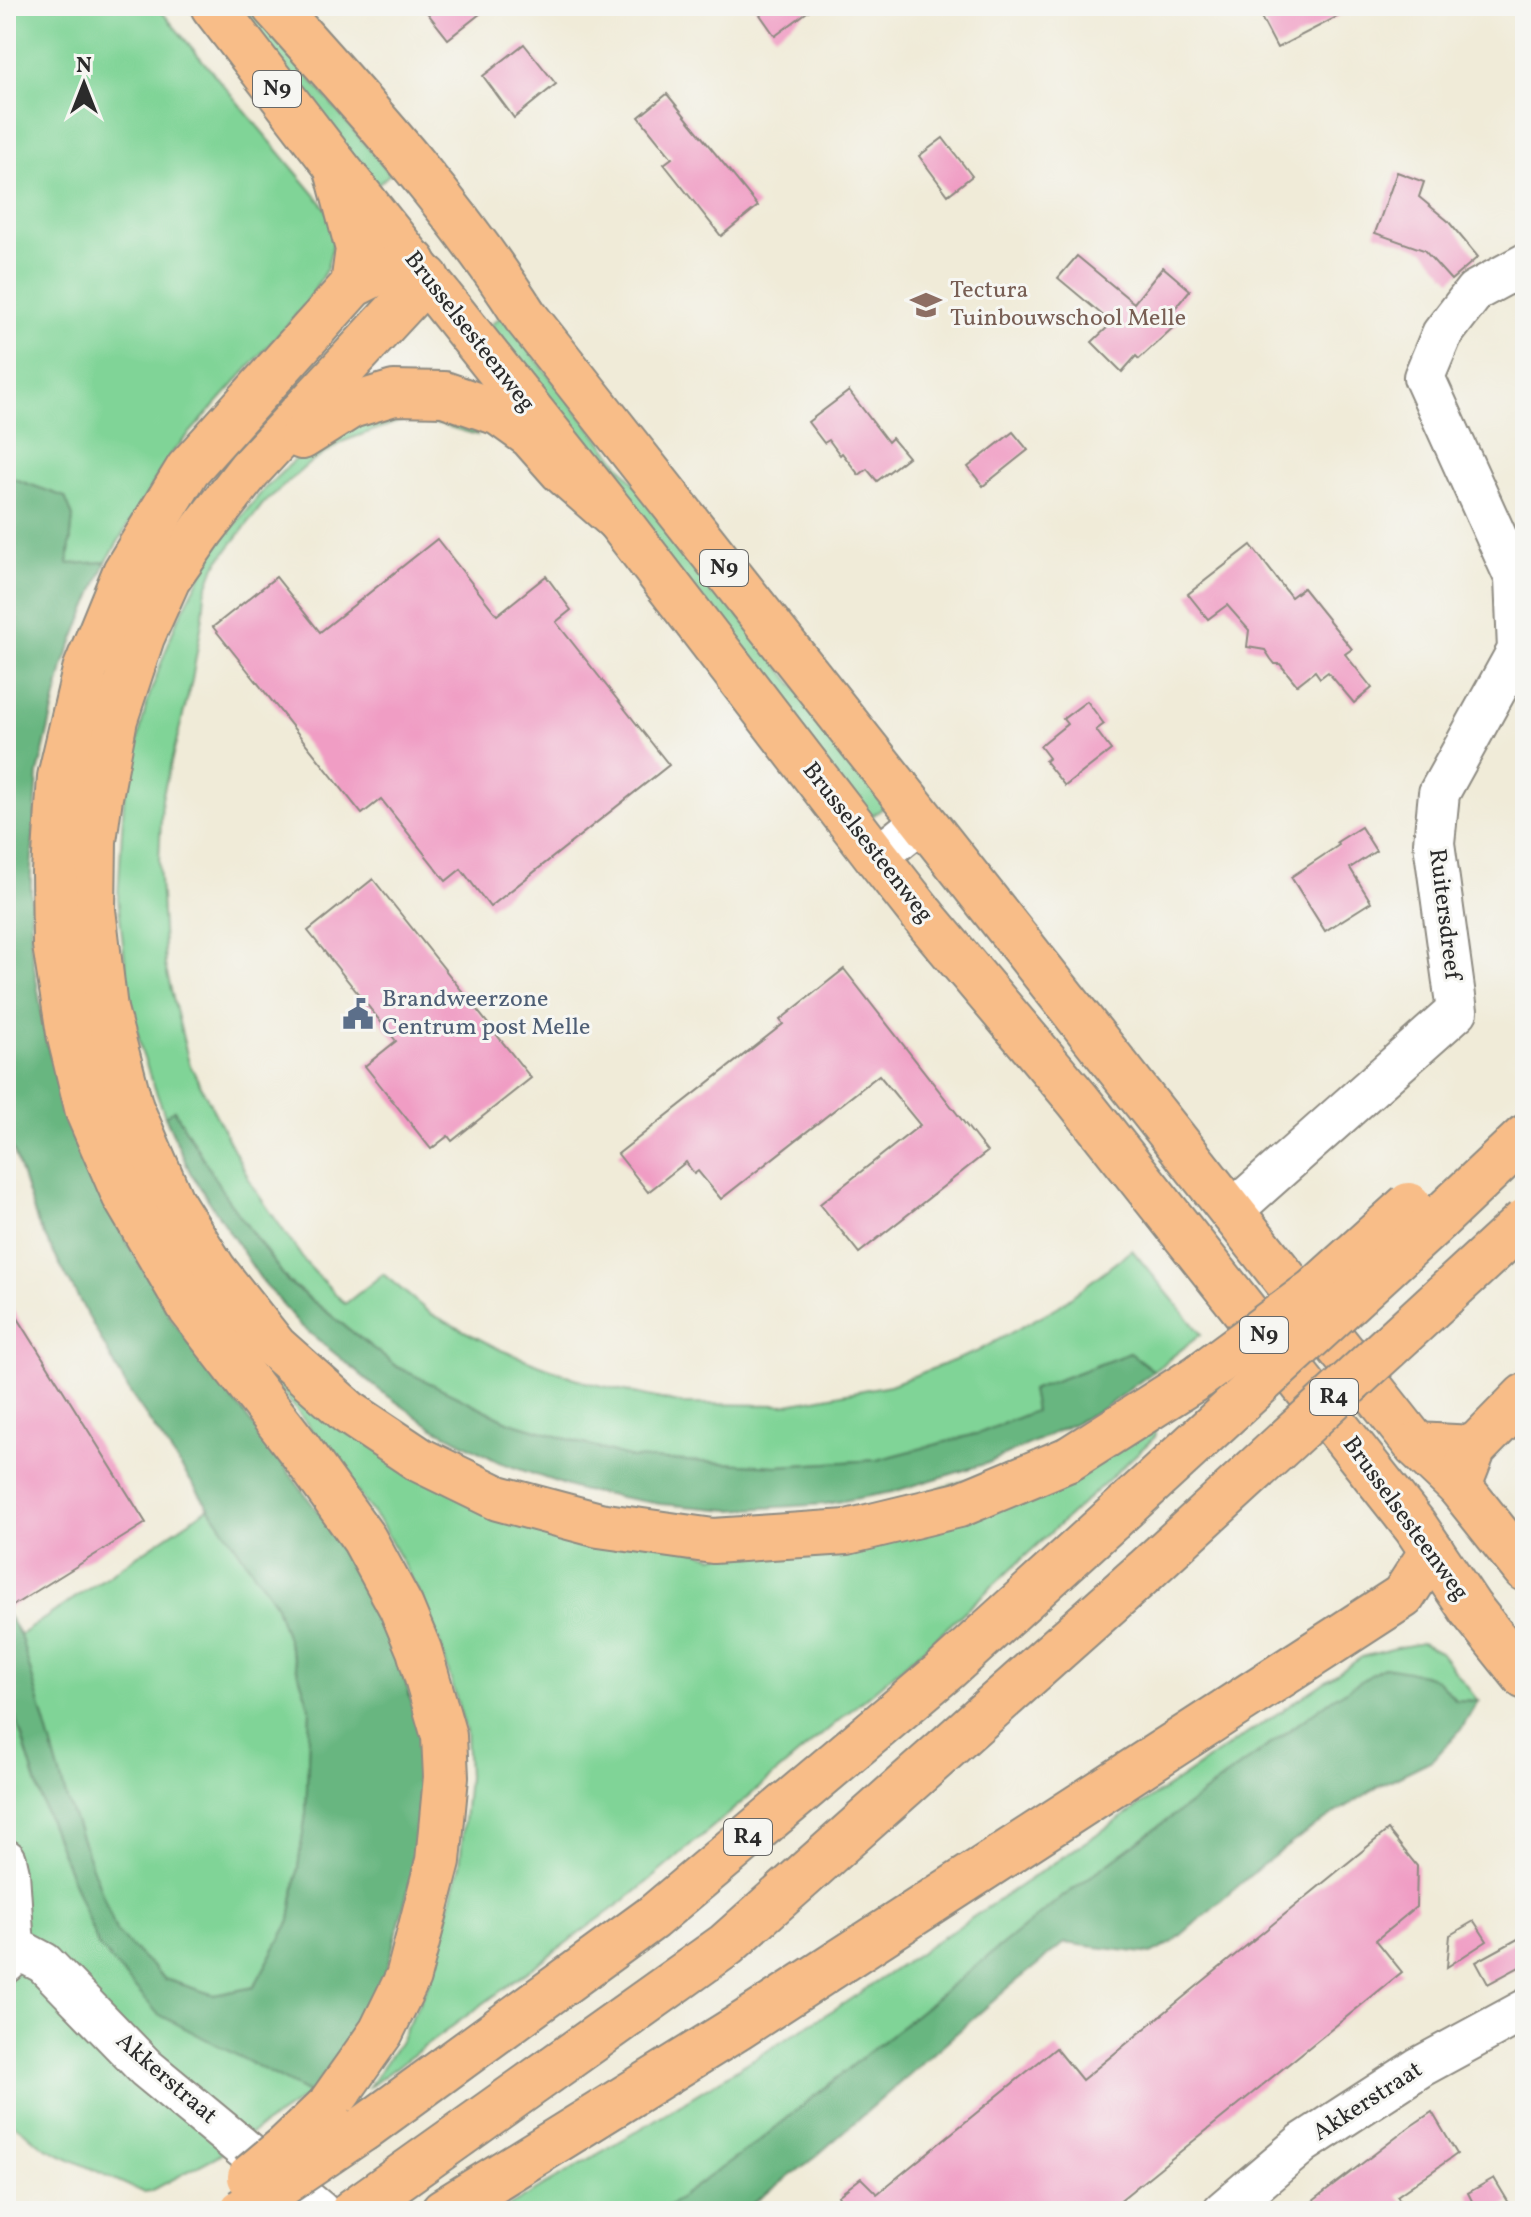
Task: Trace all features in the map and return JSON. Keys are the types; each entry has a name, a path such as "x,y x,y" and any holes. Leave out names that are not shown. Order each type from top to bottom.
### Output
{"main road":[{"name":"Brusselsesteenweg","path":"213,6 336,166 423,266 929,923 1094,1120 1415,1526 1470,1608 1525,1677"},
{"name":"N9","path":"274,6 409,158 491,262 525,316 1416,1445"},
{"path":"409,158 426,222 423,266 249,470 168,579 142,637 115,719 94,841 93,910 105,1009 131,1108 171,1201 214,1270 275,1347 348,1412 420,1460 498,1498 599,1525 713,1541 847,1532 959,1505 1069,1459 1198,1377 1420,1215"},
{"path":"336,166 358,249 353,285"},
{"path":"226,2211 250,2177 287,2146 346,2118 381,2032 408,1977 438,1861 446,1777 444,1736 419,1650 401,1607 364,1539 191,1309 124,1195 88,1112 69,1033 55,945 53,895 60,777 85,670 125,572 188,469 353,285 377,273 441,262 471,272 525,316"},
{"path":"249,470 351,406 394,393 444,394 499,413 531,436 562,471 618,520"},
{"path":"1094,1120 1131,1143 1373,1444 1416,1445 1467,1467 1525,1569"},
{"name":"R4","path":"242,2211 346,2118 652,1918 947,1669 1111,1520 1420,1215 1465,1191 1525,1137"},
{"name":"R4","path":"353,2211 726,1945 1144,1572 1525,1221"},
{"path":"443,2211 739,2027 1403,1596 1432,1551 1467,1467 1525,1396"}],"street":[{"name":"Ruitersdreef","path":"1231,1212 1457,1011 1434,843 1439,793 1518,650 1515,578 1424,377 1442,334 1475,291 1525,264"},
{"path":"877,857 923,820"},
{"path":"6,1860 9,1873 10,1955"},
{"name":"Akkerstraat","path":"10,1955 44,1963 146,2068 319,2211"},
{"name":"Akkerstraat","path":"1223,2211 1303,2143 1420,2067 1525,2010"}],"green space":[{"path":"6,6 157,6 326,208 335,236 327,268 307,303 170,455 106,562 68,564 73,517 65,497 6,476"},
{"path":"223,6 255,6 267,27 390,174 370,191"},
{"path":"502,316 888,804 867,820 485,329"},
{"path":"426,407 471,420 477,435 442,425 403,420 344,441 306,466 263,504 215,566 205,593 192,680 162,798 159,861 165,965 189,1063 253,1187 306,1263 345,1304 383,1274 431,1314 501,1350 585,1382 683,1404 783,1405 890,1385 976,1352 1059,1306 1132,1250 1201,1334 1154,1371 1130,1353 1031,1390 1035,1411 980,1433 877,1460 777,1466 631,1458 510,1422 397,1367 288,1281 226,1197 174,1110 165,1116 142,1053 128,989 118,898 124,798 147,702 176,623 216,547 265,488 315,441 366,413"},
{"path":"6,476 65,497 73,517 68,564 106,562 64,663 38,774 31,871 31,947 46,1039 67,1119 105,1205 173,1321 346,1550 382,1616 399,1658 422,1739 424,1777 417,1857 387,1969 362,2021 310,2094 158,2014 99,1947 44,1808 16,1717 6,1715 6,1613 20,1635 67,1800 117,1933 165,1979 214,1995 254,1987 290,1921 306,1814 310,1708 275,1603 130,1393 38,1224 12,1146 6,1117"},
{"path":"174,1110 226,1197 288,1282 397,1367 510,1422 631,1458 777,1466 877,1460 980,1433 1035,1411 1031,1390 1130,1353 1154,1371 1103,1409 1058,1431 988,1463 892,1492 826,1504 731,1510 660,1504 579,1490 499,1462 432,1427 378,1389 299,1324 260,1278 190,1172 165,1116"},
{"path":"209,1297 338,1424 713,1557 1154,1423 1155,1437 927,1646 633,1894 368,2088 399,2043 428,1985 440,1942 460,1864 468,1777 466,1732 440,1643 421,1597 383,1527"},
{"path":"210,1507 275,1603 310,1708 306,1814 290,1921 254,1987 214,1995 165,1979 116,1933 67,1800 20,1635"},
{"path":"1422,1643 1440,1652 1478,1701 1456,1700 1436,1679 1384,1667 1332,1699 1053,1904 754,2145 661,2211 501,2211 846,2002 1362,1657"},
{"path":"1384,1667 1436,1679 1456,1700 1478,1701 1462,1728 1434,1759 1381,1785 1309,1830 1261,1866 1172,1943 1151,1954 1064,1943 814,2158 743,2211 661,2211 754,2145 1053,1904 1332,1699"},
{"path":"6,1715 15,1716 44,1808 99,1948 254,2064 310,2094 219,2155 151,2191 142,2192 46,2148 6,2118"}],"building":[{"path":"422,6 490,6 448,39"},
{"path":"754,6 815,6 775,36"},
{"path":"1255,6 1358,6 1277,48"},
{"path":"524,44 556,84 514,118 483,76"},
{"path":"667,94 758,206 721,236 664,164 672,158 639,117"},
{"path":"943,138 972,176 948,195 919,156"},
{"path":"1397,172 1424,182 1419,197 1448,221 1478,257 1451,280 1424,250 1375,233"},
{"path":"1077,256 1134,303 1163,267 1190,290 1167,318 1177,324 1139,359 1136,356 1122,372 1092,342 1112,323 1058,278"},
{"path":"849,391 888,442 892,438 908,457 877,481 867,469 859,475 829,440 824,443 808,422"},
{"path":"1013,432 1028,450 983,486 968,467"},
{"path":"437,539 497,615 546,576 571,610 556,622 669,765 490,907 461,869 446,881 381,799 362,814 213,627 276,577 320,632"},
{"path":"1251,545 1291,597 1303,588 1352,649 1345,654 1372,688 1354,703 1328,672 1320,678 1315,671 1297,685 1265,650 1247,647 1249,630 1227,605 1208,619 1188,594"},
{"path":"1087,701 1104,724 1096,730 1111,750 1065,786 1045,761 1049,758 1040,746 1067,724 1063,719"},
{"path":"1361,827 1376,851 1350,868 1371,902 1325,931 1291,877"},
{"path":"373,879 531,1078 452,1141 448,1136 431,1149 365,1066 396,1041 308,931"},
{"path":"844,969 987,1152 859,1253 820,1204 920,1125 879,1075 721,1199 698,1171 694,1174 686,1162 648,1192 618,1154 783,1024 780,1020"},
{"path":"6,1299 146,1523 6,1610"},
{"path":"1388,1830 1417,1866 1416,1907 1376,1940 1402,1972 1107,2211 850,2211 838,2196 861,2178 877,2194 1056,2048 1082,2080"},
{"path":"1474,1921 1487,1941 1447,1967 1450,1935"},
{"path":"1525,1935 1525,1964 1488,1984 1476,1962"},
{"path":"1432,2112 1457,2154 1397,2196 1408,2211 1300,2211 1411,2126"},
{"path":"1494,2178 1509,2203 1493,2211 1477,2211 1468,2193"}],"place":[{"name":"Tectura Tuinbouwschool Melle","path":"926,305"},
{"name":"Brandweerzone Centrum post Melle","path":"358,1014"}]}
